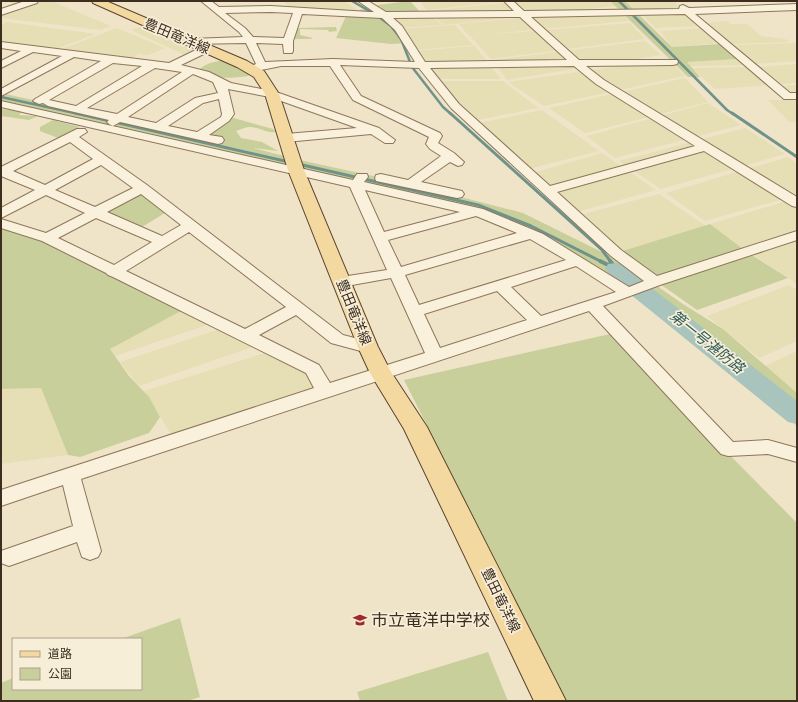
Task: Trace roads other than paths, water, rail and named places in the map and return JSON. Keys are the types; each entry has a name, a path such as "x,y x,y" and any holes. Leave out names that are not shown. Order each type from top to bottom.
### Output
{"main road":[{"name":"豊田竜洋線","path":"97,1 199,46 256,67 272,94 289,156 368,347 381,373 415,427 550,701"}],"street":[{"path":"1,12 34,1"},
{"path":"205,1 242,30 250,40 256,67 287,63 356,61 398,65 673,62"},
{"path":"278,1 287,9"},
{"path":"362,1 384,14 399,28 422,65 455,106 616,253 654,282"},
{"path":"508,1 526,14 600,82 797,203"},
{"path":"516,1 526,14"},
{"path":"675,1 788,97 797,96"},
{"path":"217,10 287,9 384,14 526,14 637,13 793,5 797,19"},
{"path":"287,63 288,41 298,10"},
{"path":"170,67 199,46 250,40 288,41"},
{"path":"1,45 152,64 190,71 213,77 228,86 272,94 375,131 389,140"},
{"path":"1,65 32,49"},
{"path":"1,93 73,54"},
{"path":"39,101 112,59"},
{"path":"333,62 356,98 436,136 432,144 454,159 410,184"},
{"path":"580,63 797,196"},
{"path":"78,110 152,64"},
{"path":"2,171 71,137 119,119 190,71"},
{"path":"198,136 225,119 228,114 220,82"},
{"path":"1,93 227,143"},
{"path":"158,127 199,100 223,95"},
{"path":"1,104 99,126 289,156 360,179 478,212 531,234 578,261 628,293"},
{"path":"289,156 375,131 412,125"},
{"path":"71,137 142,188 336,339 368,347"},
{"path":"547,191 705,147"},
{"path":"1,214 102,159"},
{"path":"2,171 46,189 163,242"},
{"path":"360,179 410,184 457,194"},
{"path":"360,179 358,194 435,356"},
{"path":"47,238 142,188"},
{"path":"380,238 478,212"},
{"path":"1,224 47,238 113,272 313,369 325,391"},
{"path":"113,272 189,226"},
{"path":"341,282 396,273 531,234"},
{"path":"1,498 628,293 654,282 797,235"},
{"path":"414,312 578,261"},
{"path":"500,285 538,322"},
{"path":"592,304 728,449 768,447 797,455"},
{"path":"246,336 296,308"},
{"path":"9,557 87,541 70,475"}],"waterway":[{"path":"352,1 371,12"},
{"path":"619,1 727,110 733,114"},
{"path":"379,17 391,26 401,39 412,67 443,107 451,114"},
{"path":"1,97 79,114"},
{"path":"75,113 289,162"},
{"path":"450,113 602,250 611,262"},
{"path":"732,113 797,157"},
{"path":"298,164 478,205 531,226 602,262"},
{"path":"610,261 615,267"},
{"path":"602,262 616,269"},
{"name":"第一号湛防路","path":"616,269 627,280 797,415"}],"place":[{"name":"市立竜洋中学校","path":"360,620"}]}
